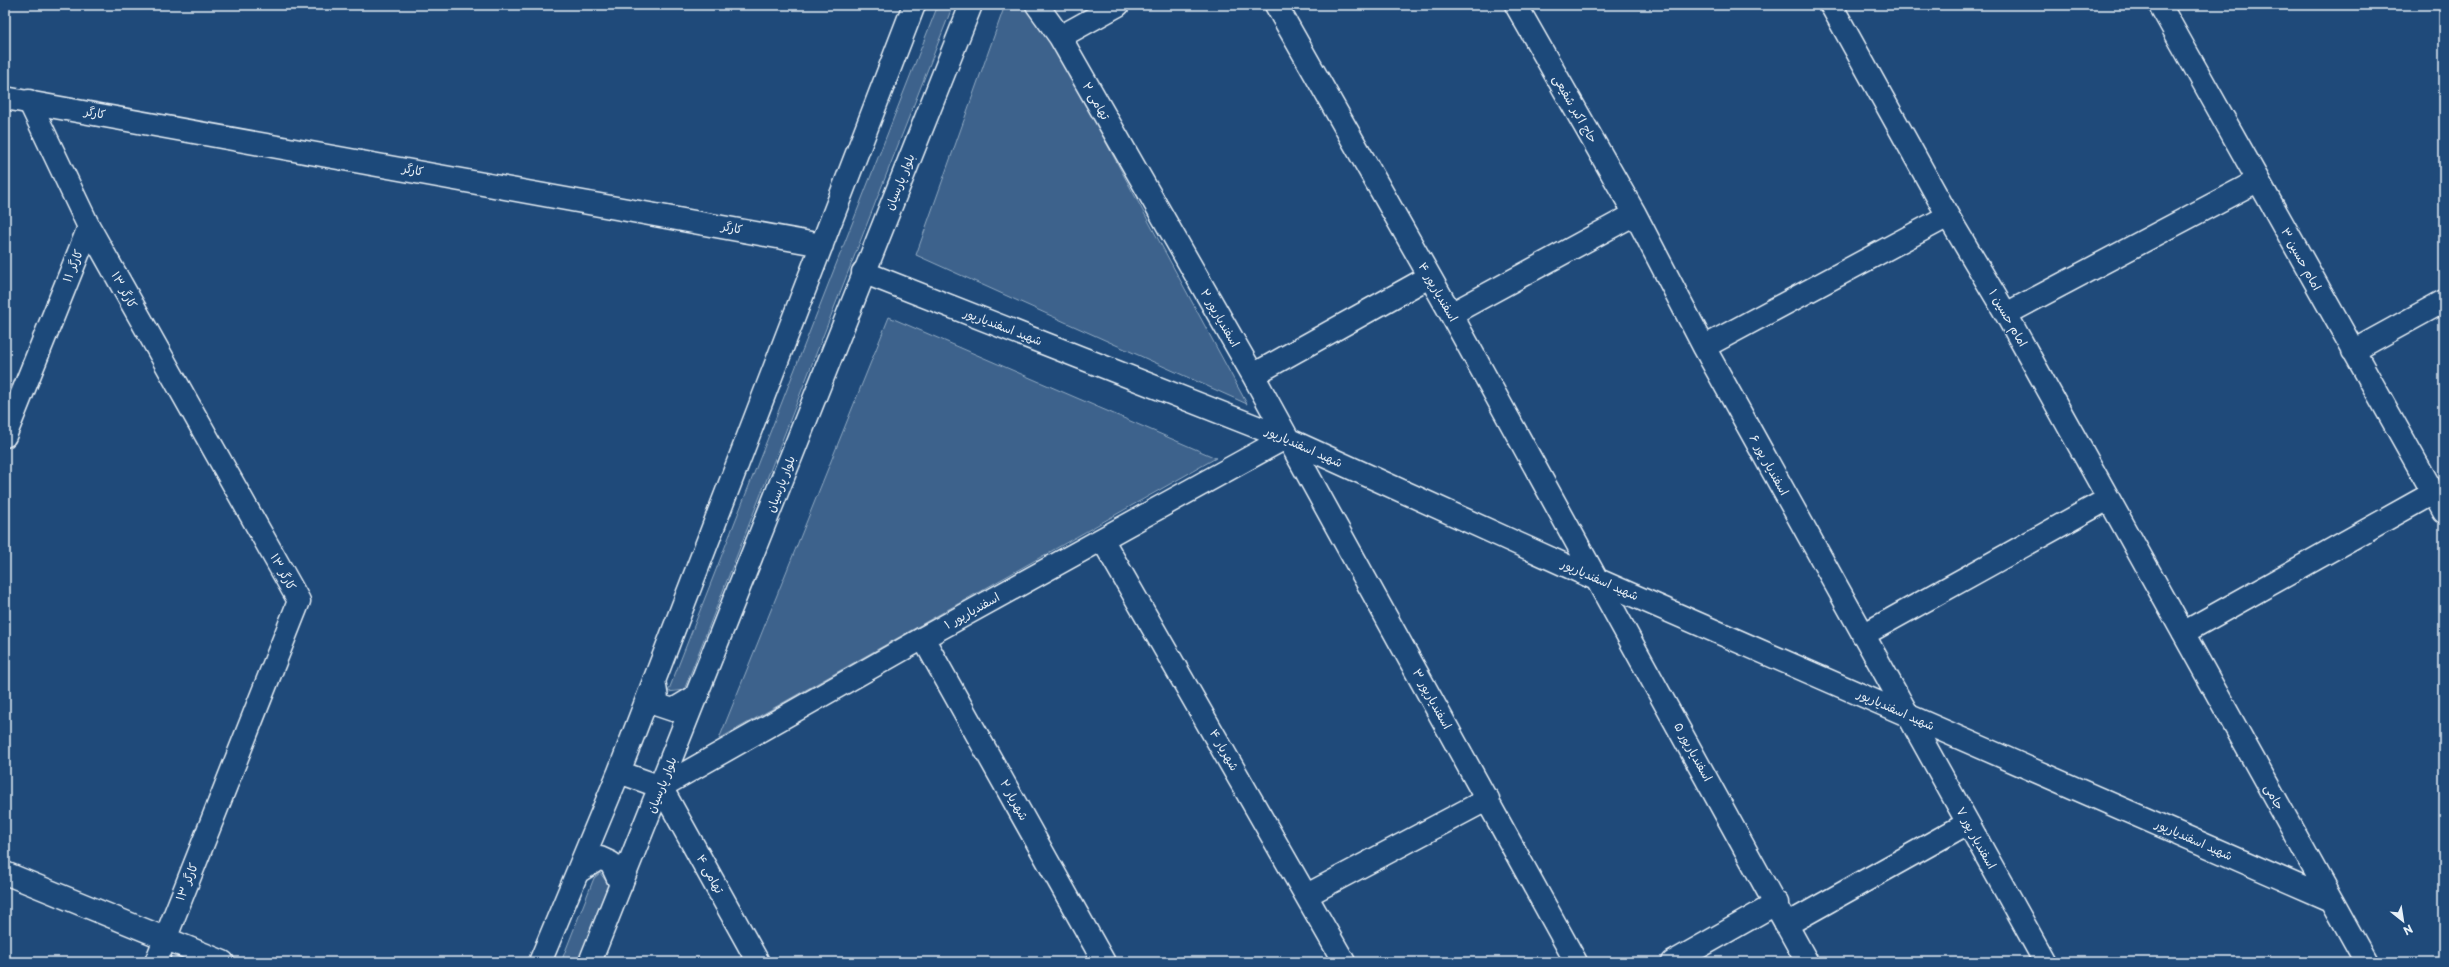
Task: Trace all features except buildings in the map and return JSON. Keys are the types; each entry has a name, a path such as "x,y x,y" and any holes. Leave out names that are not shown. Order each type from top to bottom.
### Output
{"street":[{"path":"540,962 619,772 914,5"},
{"name":"بلوار پارسیان","path":"590,962 698,695 863,272 971,5"},
{"name":"تهامی ۲","path":"1037,5 1060,37 1152,200"},
{"path":"1060,37 1118,5"},
{"name":"اسفندیارپور ۴","path":"1276,5 1598,580"},
{"name":"حاج اکبر شفیعی","path":"1516,5 1635,214"},
{"name":"امام حسین ۱","path":"1831,5 1948,216 2006,314 2183,633"},
{"name":"امام حسین ۳","path":"2160,5 2257,181 2444,512"},
{"name":"کارگر","path":"5,98 29,101 822,245"},
{"path":"29,101 89,227"},
{"path":"2006,314 2257,181"},
{"name":"اسفندیارپور ۲","path":"1152,200 1252,375 1285,438"},
{"path":"1450,314 1635,214"},
{"name":"اسفندیار پور ۶","path":"1635,214 1704,347 1907,715"},
{"path":"1704,347 1948,216"},
{"name":"کارگر ۱۱","path":"5,436 89,227"},
{"name":"کارگر ۱۳","path":"89,227 299,601 165,938"},
{"name":"شهید اسفندیارپور","path":"863,272 1285,438 1598,580 2331,900"},
{"path":"1252,375 1429,277"},
{"path":"2353,351 2444,301"},
{"name":"اسفندیارپور ۱","path":"661,787 923,638 1285,438"},
{"name":"اسفندیارپور ۳","path":"1285,438 1488,799 1576,962"},
{"path":"2183,633 2433,493"},
{"path":"1863,635 2108,499"},
{"name":"شهریار ۴","path":"1102,539 1308,896 1344,962"},
{"name":"اسفندیارپور ۵","path":"1598,580 1777,903 1786,925 1807,962"},
{"name":"جامی","path":"2183,633 2366,962"},
{"name":"شهریار ۲","path":"923,638 1104,962"},
{"path":"654,680 658,705 673,710 698,695"},
{"name":"اسفندیار پور ۷","path":"1907,715 2045,962"},
{"path":"619,772 661,787"},
{"name":"تهامی ۴","path":"661,787 758,962"},
{"path":"1308,896 1488,799"},
{"path":"1786,925 1968,823"},
{"path":"578,872 600,858 611,863 621,885"},
{"path":"5,873 223,962"},
{"path":"1673,962 1777,903"},
{"path":"156,962 165,938"}],"shaded area":[{"path":"938,5 953,5 684,690 668,692"},
{"path":"1005,5 1032,5 1247,404 916,255"},
{"path":"889,317 1216,458 719,739"},
{"path":"600,873 609,885 578,962 561,962 594,878"}]}
